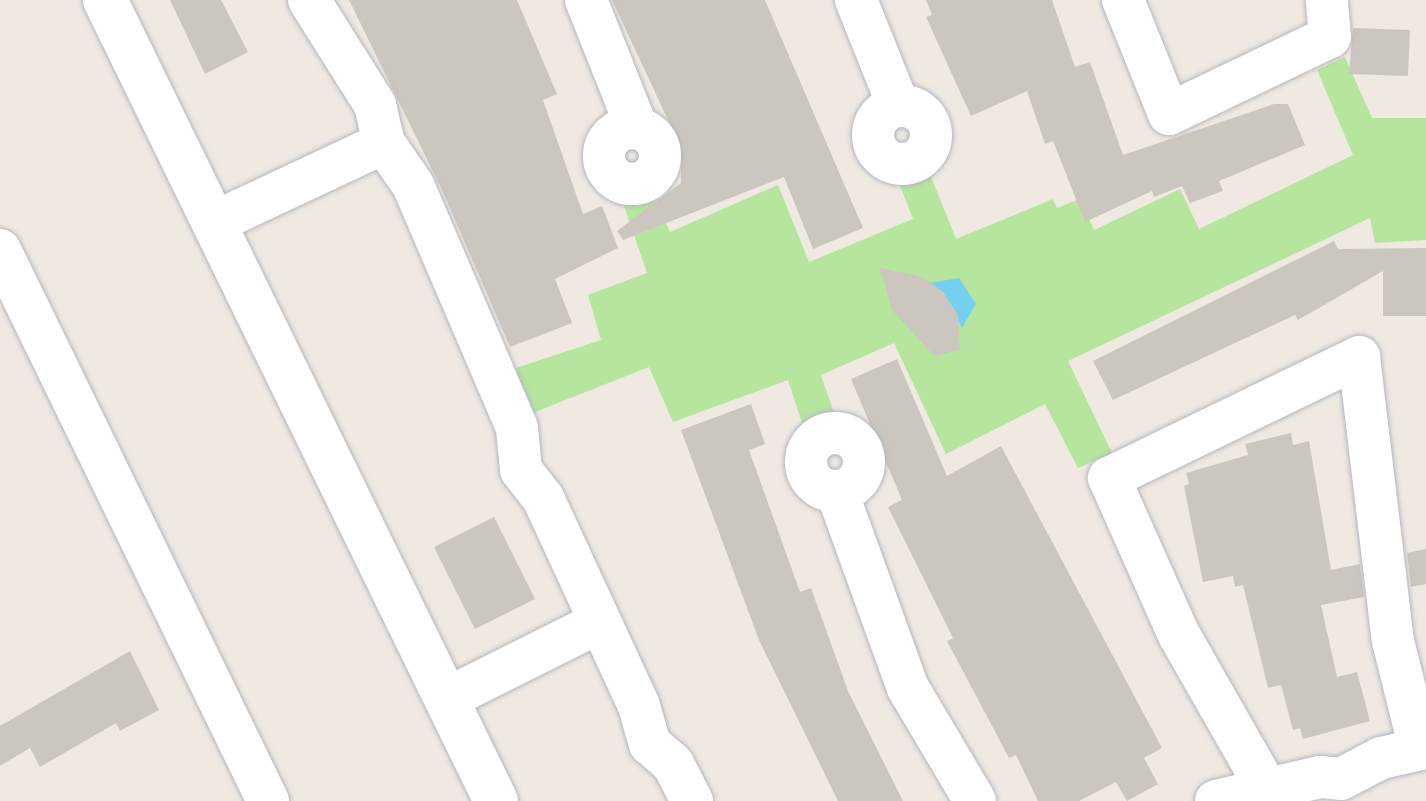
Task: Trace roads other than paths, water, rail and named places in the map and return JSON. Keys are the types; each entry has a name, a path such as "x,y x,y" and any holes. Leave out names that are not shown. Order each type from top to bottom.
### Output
{"street":[{"path":"105,0 496,801"},
{"path":"309,0 375,105 384,143 413,185 517,428 521,470 543,498 600,622 650,744 673,764 692,801"},
{"path":"586,0 637,128"},
{"path":"856,0 898,105"},
{"path":"1123,0 1169,114 1330,37 1327,0"},
{"path":"215,222 384,143"},
{"path":"0,250 268,801"},
{"path":"1216,801 1320,777 1341,779 1381,758 1423,749 1393,641 1359,357 1109,478 1179,635 1267,789"},
{"path":"837,492 908,688 975,801"},
{"path":"446,699 600,622"}],"water":[{"path":"959,278 976,304 962,328 943,292 930,283"}]}
